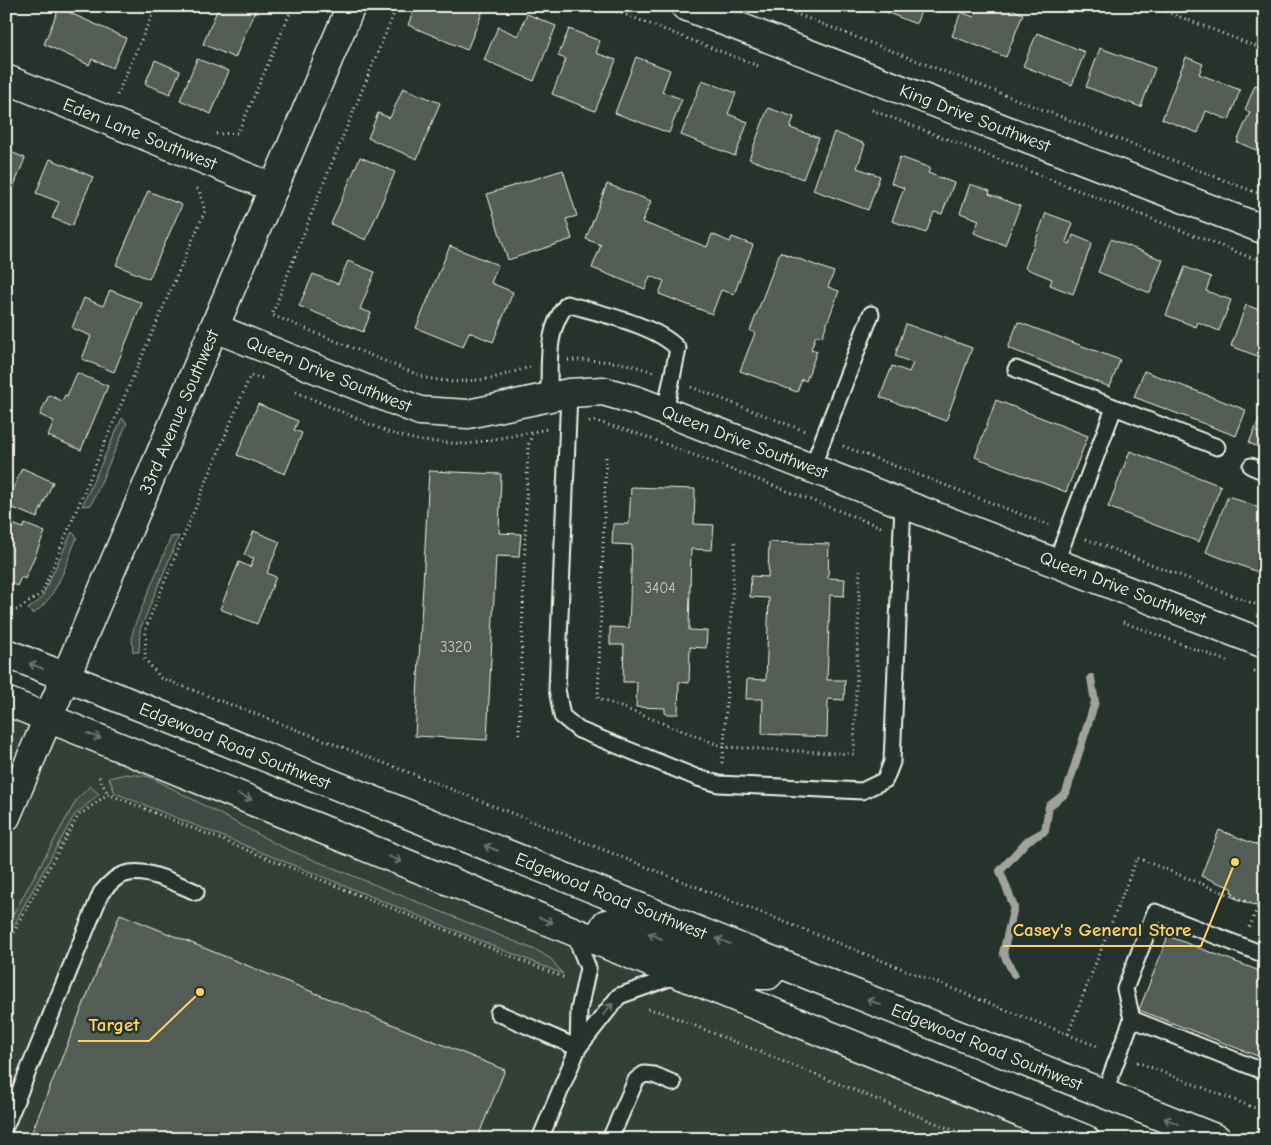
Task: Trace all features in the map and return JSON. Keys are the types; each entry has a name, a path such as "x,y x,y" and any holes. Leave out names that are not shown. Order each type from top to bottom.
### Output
{"street":[{"name":"33rd Avenue Southwest","path":"6,817 351,6"},
{"name":"King Drive Southwest","path":"685,6 1265,230"},
{"name":"Eden Lane Southwest","path":"6,79 274,188"},
{"name":"Queen Drive Southwest","path":"215,328 420,411 468,414 559,395 604,391 638,401 1265,644"},
{"name":"Edgewood Road Southwest","path":"6,653 1217,1139"},
{"path":"6,701 1085,1139"},
{"path":"585,936 606,924 625,924 751,975 768,975 779,963"}],"lane":[{"path":"665,411 678,349 671,340 644,328 567,304 558,314 550,338 559,395 568,426 558,689 562,716 579,730 698,778 719,784 862,791 885,780 892,762 903,503"},
{"path":"812,468 871,314"},
{"path":"1016,369 1217,447"},
{"path":"1056,562 1114,408"},
{"path":"6,1125 101,893 116,878 138,872 161,877 196,892"},
{"path":"1104,1094 1132,1019 1125,989 1155,912 1265,955"},
{"path":"578,1048 579,1010 588,968 585,936"},
{"path":"540,1139 578,1048 619,996 680,974"},
{"path":"498,1013 578,1048"},
{"path":"1132,1019 1265,1072"},
{"path":"610,1139 636,1080 644,1074 654,1075 673,1082"}],"path":[{"path":"106,120 156,6"},
{"path":"209,134 237,132 246,117 292,6"},
{"path":"603,6 766,69"},
{"path":"776,6 1265,196"},
{"path":"1152,6 1265,50"},
{"path":"867,108 1265,262"},
{"path":"6,609 17,610 42,593 205,211 199,190 192,184"},
{"path":"262,378 250,376 146,627 145,659 161,678 418,776 973,996"},
{"path":"290,390 390,433 421,441 468,444 594,421 639,434 902,535"},
{"path":"519,734 528,446 533,432"},
{"path":"606,457 598,698 724,747 854,754 860,570"},
{"path":"719,784 724,747 736,541"},
{"path":"1123,622 1238,665"},
{"path":"1247,668 1265,675"},
{"path":"99,777 108,794 584,986"},
{"path":"6,951 19,921 78,816 108,794"},
{"path":"617,999 661,1012 975,1139"}],"shaded area":[{"path":"122,418 127,423 91,505 82,506"},
{"path":"72,532 77,537 60,579 49,598 33,614 28,609 41,599"},
{"path":"179,536 140,630 139,652 133,652 132,635 134,627 171,537"},
{"path":"6,701 1085,1139 6,1139"},
{"path":"126,774 146,776 158,781 282,847 538,951 551,959 563,974 115,793 109,778"},
{"path":"90,786 99,794 74,816 22,909 6,942 6,927 77,799"}],"building":[{"path":"219,6 257,6 235,58 203,44"},
{"path":"415,6 442,8 442,6 485,6 467,50 408,25"},
{"path":"888,6 923,6 916,24 886,12"},
{"path":"979,6 1005,6 1023,14 1006,57 952,36 961,12 974,17"},
{"path":"59,8 126,38 113,68 92,59 89,65 44,44"},
{"path":"527,14 556,26 534,81 484,60 498,27 518,36"},
{"path":"569,29 600,41 596,53 616,60 595,111 552,94 566,59 558,56"},
{"path":"1037,33 1085,52 1072,85 1023,66"},
{"path":"1100,48 1155,68 1141,107 1086,87"},
{"path":"636,57 670,70 662,92 682,99 669,133 615,113"},
{"path":"1186,57 1203,64 1199,74 1240,90 1229,120 1206,111 1198,133 1162,119"},
{"path":"197,59 229,71 211,114 180,100"},
{"path":"155,60 180,71 170,94 145,84"},
{"path":"702,80 736,93 728,114 748,122 735,156 681,135"},
{"path":"1255,85 1265,89 1265,159 1259,157 1261,152 1237,142 1250,112 1245,110"},
{"path":"403,88 440,103 417,159 368,138 378,113 390,118"},
{"path":"768,108 794,117 790,128 819,138 803,179 749,159"},
{"path":"834,132 865,144 857,168 880,176 868,210 813,190"},
{"path":"6,150 25,158 12,191 6,189"},
{"path":"360,157 395,172 366,240 331,224"},
{"path":"900,157 930,168 928,173 954,183 942,214 934,212 926,233 892,221 904,188 891,183"},
{"path":"50,159 93,177 72,226 52,218 59,202 36,193"},
{"path":"563,170 577,216 566,219 572,239 508,260 487,194"},
{"path":"607,184 651,201 642,222 707,247 712,234 730,242 732,237 753,245 734,294 721,290 712,314 659,294 664,281 650,276 645,289 592,268 601,245 586,239"},
{"path":"970,184 990,191 989,194 1020,206 1005,245 974,233 979,220 960,213"},
{"path":"148,191 182,205 149,279 116,265"},
{"path":"1046,213 1073,223 1066,242 1070,244 1073,235 1092,243 1073,294 1050,285 1052,279 1025,268"},
{"path":"1111,239 1163,260 1150,293 1098,272"},
{"path":"450,246 498,265 491,283 513,292 493,342 469,332 463,347 416,328"},
{"path":"780,252 834,272 828,287 839,291 822,337 816,335 811,349 817,351 806,381 802,379 797,392 740,371 755,333 750,331"},
{"path":"348,261 375,272 360,309 371,313 363,332 299,306 313,274 338,284"},
{"path":"1185,267 1211,277 1206,291 1231,300 1219,331 1198,322 1196,327 1166,315"},
{"path":"110,290 142,303 114,372 82,359 91,336 72,328 84,298 103,306"},
{"path":"1246,305 1265,312 1265,359 1231,346"},
{"path":"1018,322 1120,360 1110,387 1008,348"},
{"path":"906,324 972,348 946,421 880,397 892,366 909,372 913,363 895,356"},
{"path":"1144,371 1246,410 1236,436 1134,397"},
{"path":"77,373 108,386 81,450 48,436 54,421 40,415 49,395 62,401 65,395 67,396"},
{"path":"996,400 1088,436 1066,492 975,457"},
{"path":"258,404 298,421 294,430 302,433 285,474 237,455"},
{"path":"1259,419 1265,421 1265,450 1249,443"},
{"path":"1130,451 1221,486 1199,542 1108,507"},
{"path":"22,468 53,482 37,518 6,505"},
{"path":"429,471 501,474 499,533 521,534 519,557 496,556 487,740 415,736"},
{"path":"631,487 695,489 694,524 714,525 712,550 691,549 689,630 707,631 706,648 690,647 689,683 679,682 678,714 665,714 665,708 636,707 637,682 623,682 624,645 610,645 610,627 629,628 632,545 612,544 613,524 629,524"},
{"path":"1228,496 1265,510 1265,575 1206,552"},
{"path":"10,523 23,528 25,524 45,532 25,579 21,577 17,586 6,581 6,531"},
{"path":"254,531 280,542 267,573 276,577 257,624 220,609 239,562 250,567 254,558 244,555"},
{"path":"769,542 829,544 828,578 845,579 844,596 830,595 827,680 845,680 844,700 828,699 827,737 762,734 763,699 746,699 747,679 766,680 769,598 750,597 751,576 768,577"},
{"path":"1219,830 1265,848 1265,909 1232,897 1234,893 1231,892 1232,888 1201,876"},
{"path":"120,914 505,1070 477,1139 29,1139"},
{"path":"1168,936 1265,973 1265,1059 1139,1010"}],"waterway":[{"path":"1014,974 1003,953 1014,907 1000,871 1027,841 1045,831 1049,806 1066,793 1095,702 1091,678"}],"place":[{"name":"Casey's General Store","path":"1235,862"},
{"name":"Target","path":"200,992"}]}
